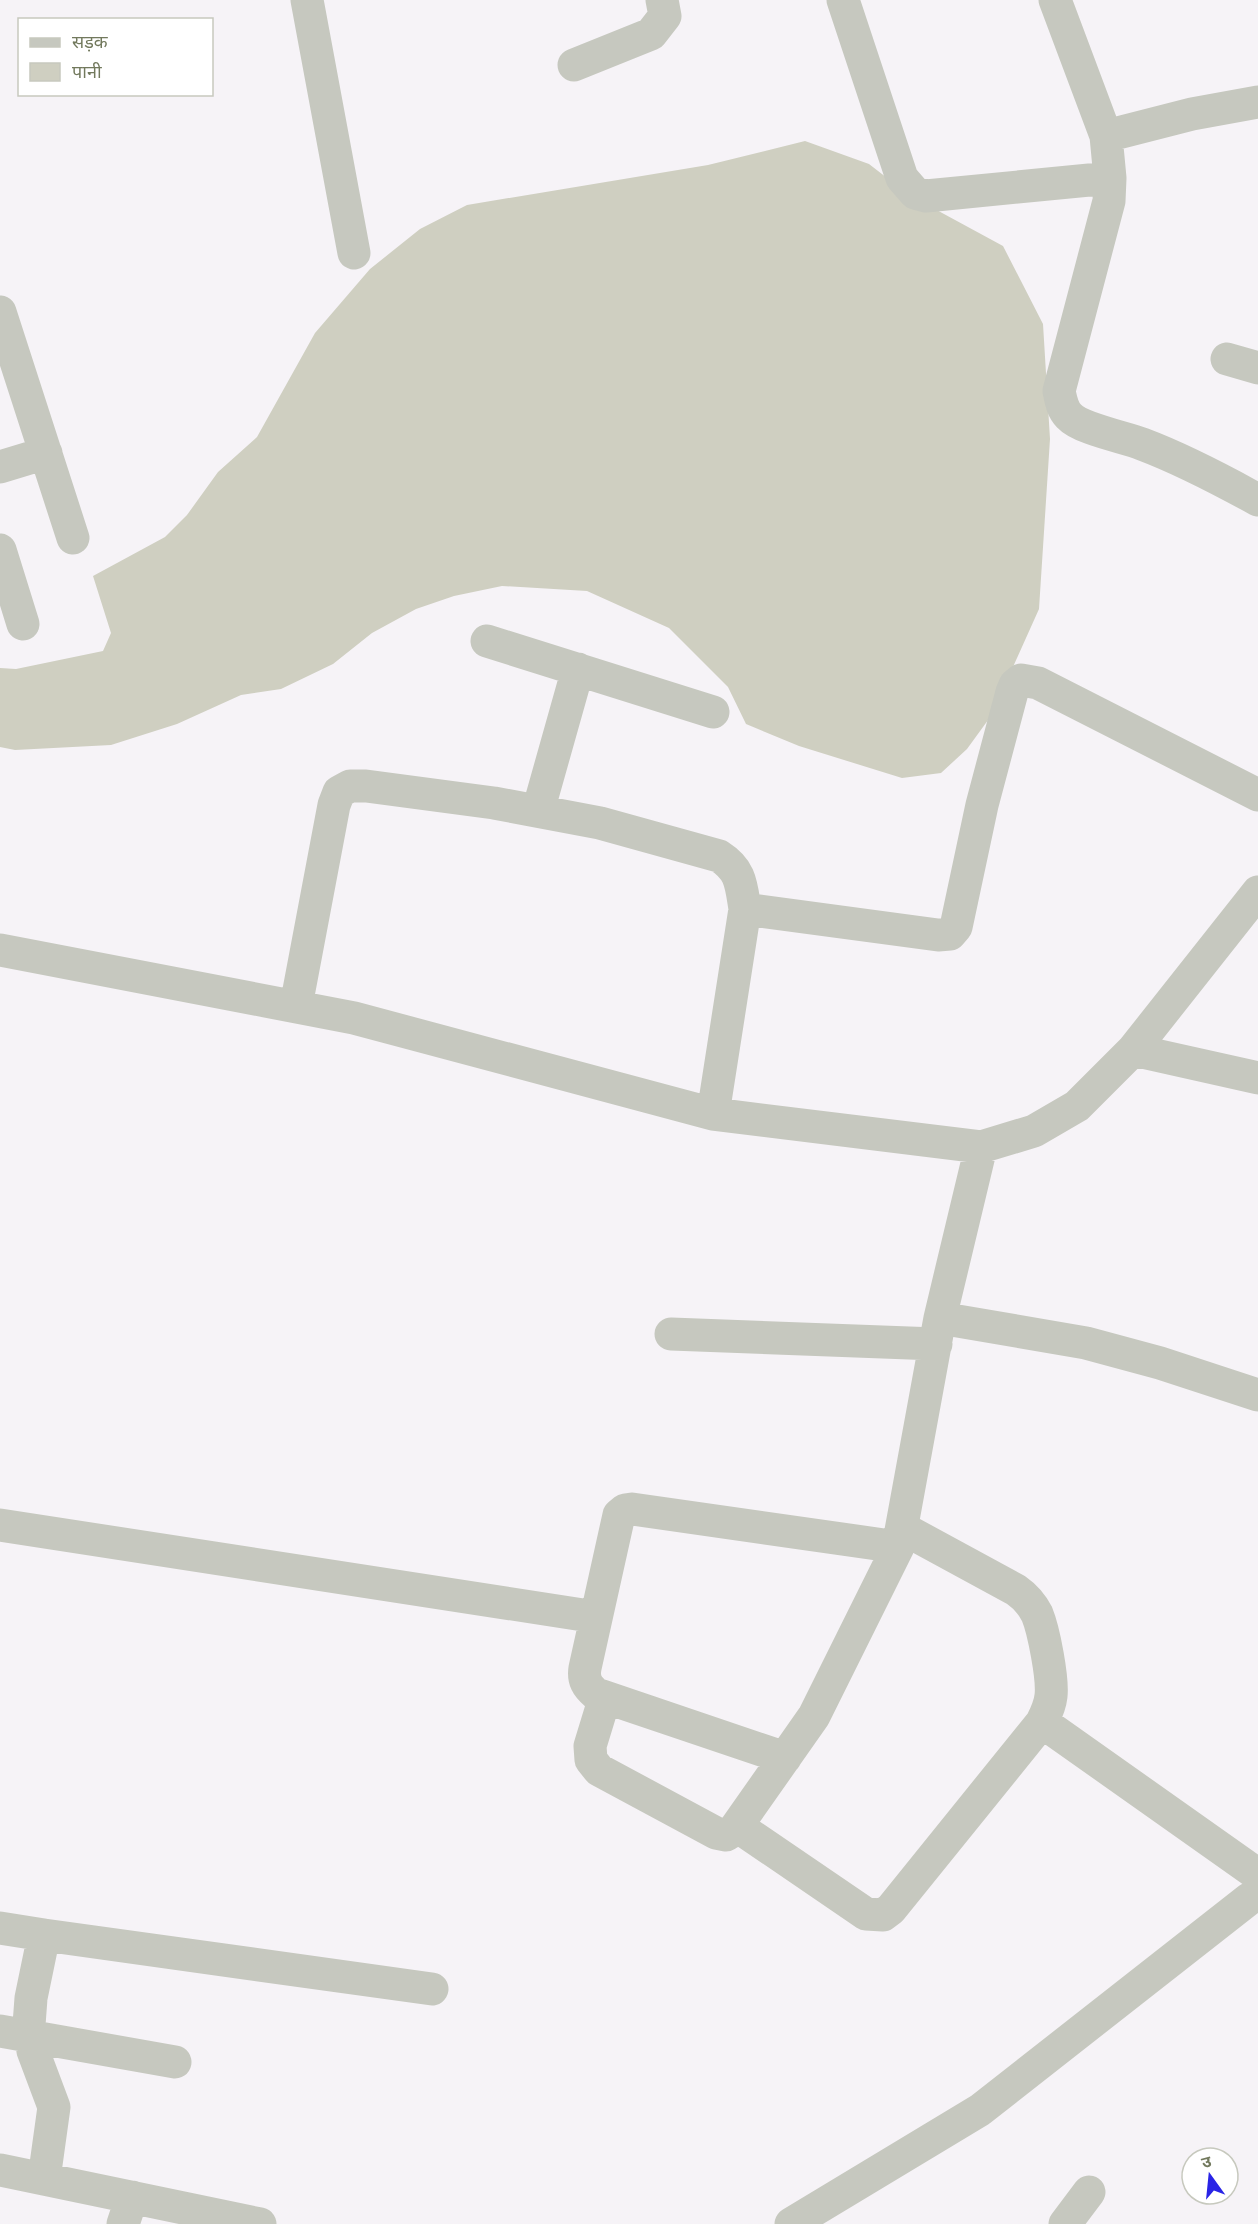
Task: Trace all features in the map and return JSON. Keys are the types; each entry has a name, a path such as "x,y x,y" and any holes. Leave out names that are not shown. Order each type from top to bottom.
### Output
{"street":[{"path":"307,0 354,253"},
{"path":"574,65 651,34 665,16 662,0"},
{"path":"843,0 902,178 915,193 926,196 1110,178"},
{"path":"1055,0 1106,136 1110,178 1109,201 1059,391 1062,406 1070,418 1084,425 1141,443 1174,457 1206,471 1258,500"},
{"path":"1106,136 1192,114 1258,102"},
{"path":"1,317 73,538"},
{"path":"1227,359 1258,368"},
{"path":"0,467 46,453"},
{"path":"0,550 23,624"},
{"path":"487,641 713,712"},
{"path":"538,811 578,669"},
{"path":"745,909 938,935 950,934 956,927 982,805 1012,692 1015,684 1021,680 1038,683 1258,795"},
{"path":"296,1006 332,816 339,792 350,786 366,786 538,811 600,823 719,855 732,864 741,882 745,909 713,1114"},
{"path":"0,950 354,1018 713,1114 981,1147 1034,1131 1077,1106 1132,1050 1258,892"},
{"path":"1132,1050 1258,1078"},
{"path":"605,1697 590,1746 591,1760 599,1770 716,1833 726,1834 737,1826 814,1716 900,1537 938,1331 981,1147"},
{"path":"671,1334 938,1331 1086,1343 1258,1395"},
{"path":"737,1826 866,1914 882,1915 891,1909 1042,1722 1049,1710 1052,1695 1051,1673 1038,1616 1029,1600 1017,1590 900,1537 625,1510 618,1515 615,1526 584,1678 588,1687 605,1697 785,1758"},
{"path":"0,1525 596,1617"},
{"path":"791,2224 980,2110 1255,1890 1042,1722"},
{"path":"0,1928 432,1989"},
{"path":"16,2034 29,2025 31,1998 44,1935"},
{"path":"16,2034 175,2062"},
{"path":"16,2034 33,2051 54,2107 44,2179"},
{"path":"0,2170 44,2179 128,2211 260,2224"},
{"path":"1065,2224 1089,2193"}],"water":[{"path":"805,141 869,164 909,195 1003,246 1043,324 1050,439 1039,609 991,716 967,749 941,773 902,778 799,746 746,724 728,687 669,628 587,591 502,586 454,596 416,609 372,633 333,664 281,689 241,695 177,724 111,745 15,750 0,747 0,668 16,669 103,651 111,633 93,576 165,537 187,515 218,472 257,437 315,333 370,269 420,229 467,205 708,165"}]}
